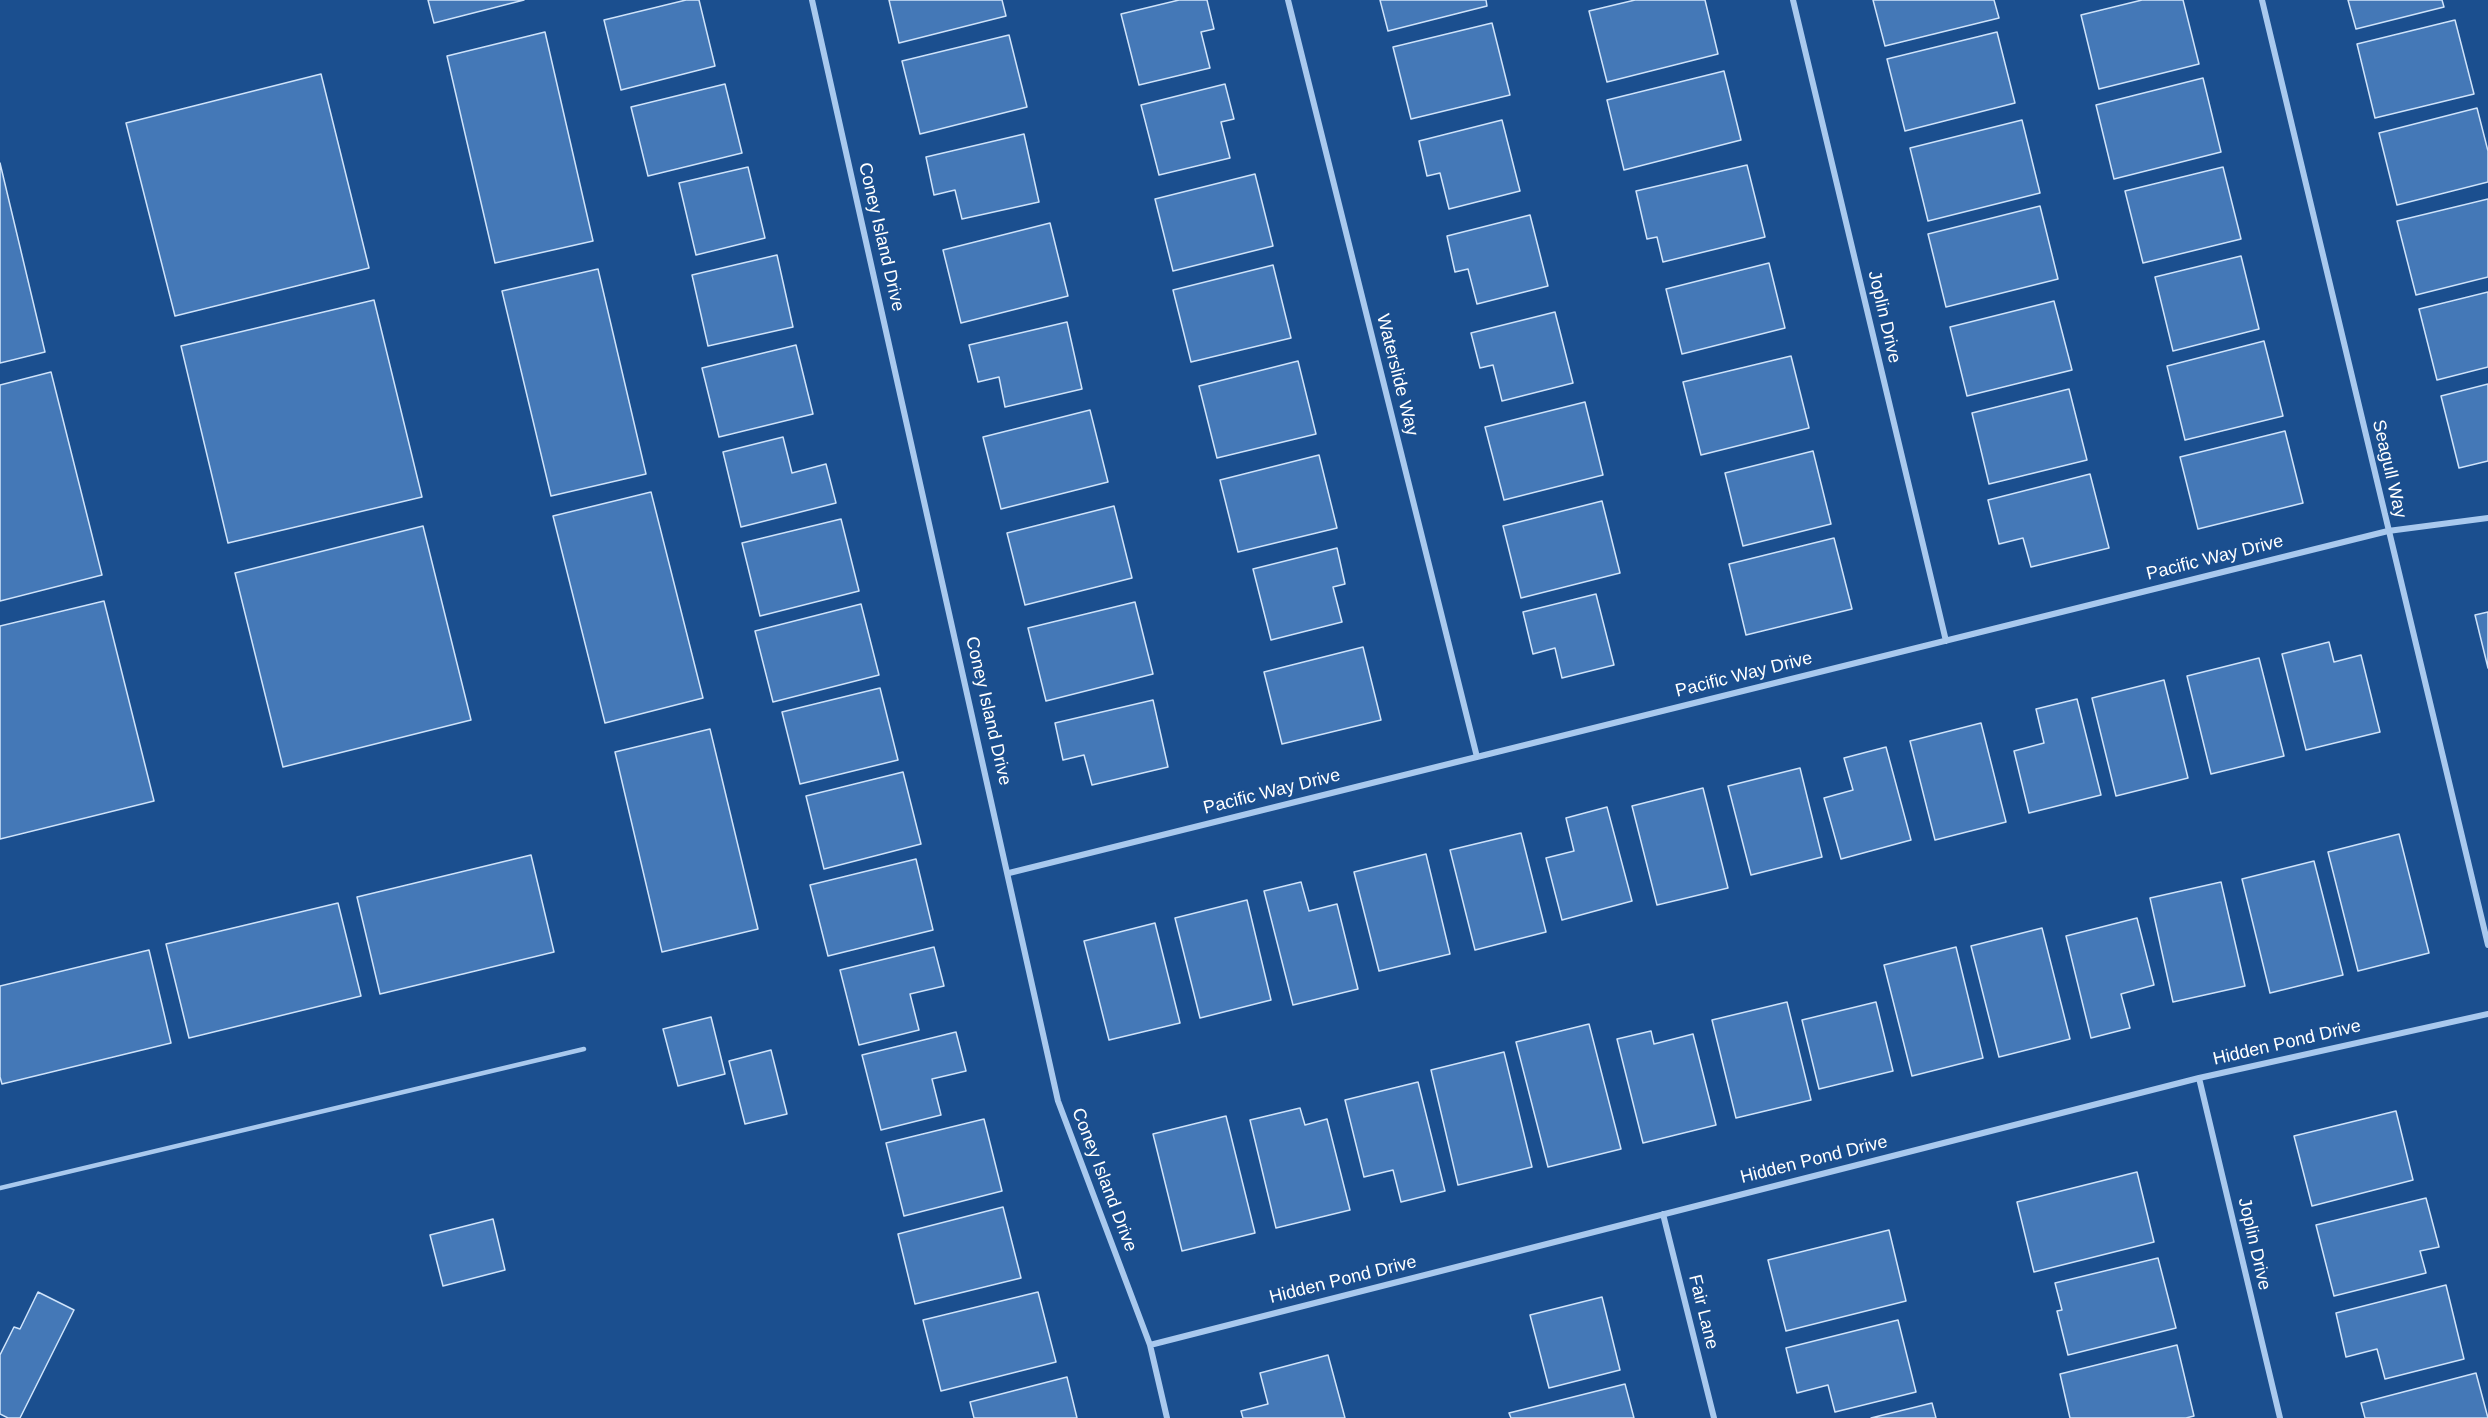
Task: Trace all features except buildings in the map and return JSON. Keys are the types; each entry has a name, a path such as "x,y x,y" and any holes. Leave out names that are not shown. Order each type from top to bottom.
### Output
{"street":[{"name":"Coney Island Drive","path":"812,0 1009,873 1058,1101 1150,1345 1167,1418"},
{"name":"Waterslide Way","path":"1288,0 1477,757"},
{"name":"Joplin Drive","path":"1793,0 1946,640"},
{"name":"Seagull Way","path":"2262,0 2488,945"},
{"name":"Pacific Way Drive","path":"1009,873 2388,531 2488,518"},
{"name":"Hidden Pond Drive","path":"1150,1345 2199,1078 2488,1014"},
{"name":"Joplin Drive","path":"2199,1078 2280,1418"},
{"name":"Fair Lane","path":"1663,1214 1714,1418"}],"lane":[{"path":"0,1188 584,1049"}]}
